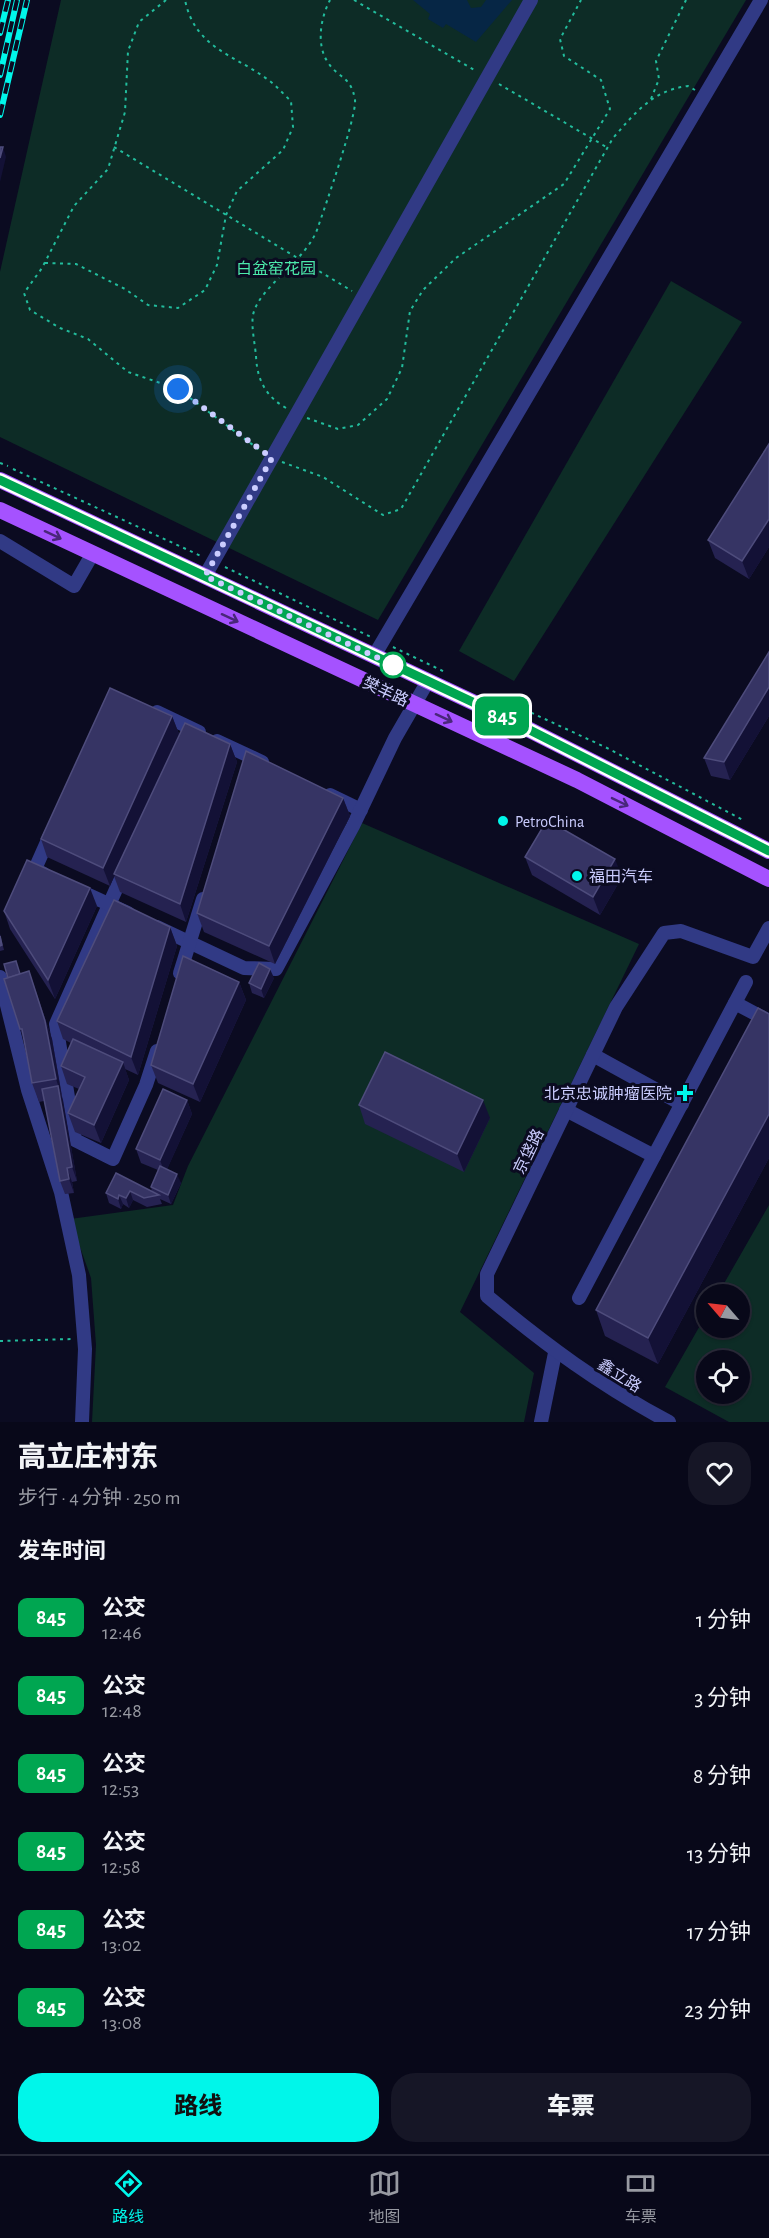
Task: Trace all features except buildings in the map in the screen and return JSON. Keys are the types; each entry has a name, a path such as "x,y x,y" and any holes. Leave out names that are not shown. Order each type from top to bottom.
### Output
{"main road":[{"name":"樊羊路","path":"0,480 590,759 769,851"},
{"name":"樊羊路","path":"0,510 597,791 769,879"}],"street":[{"path":"205,576 531,0"},
{"path":"374,656 761,0"},
{"path":"0,541 74,586 93,554"},
{"path":"59,816 34,869 244,968 276,969 428,681"},
{"path":"142,705 186,732 245,760 278,770"},
{"path":"319,790 361,810"},
{"path":"132,852 56,1024 75,1140 113,1159 146,1085 160,1041"},
{"path":"176,986 206,887"},
{"name":"京垡路","path":"555,1353 487,1296 485,1287 487,1274 616,1007 664,933 681,932 753,957 769,928"},
{"path":"0,977 27,1090 61,1192 79,1275 84,1339 82,1422"},
{"path":"579,1298 746,982"},
{"path":"735,1003 769,1022"},
{"path":"592,1055 682,1104"},
{"path":"566,1110 654,1156"},
{"path":"541,1422 555,1353"},
{"name":"鑫立路","path":"555,1353 631,1402 669,1422"}],"path":[{"path":"166,0 139,22 128,51 125,111 108,169 74,206 45,263 24,293 30,310 60,328 88,339 128,372 178,389 272,458 323,477 383,515 401,509 613,138 645,103 672,88 688,86 704,97"},
{"path":"45,263 76,264 125,289 148,305 178,308 205,290 217,265 226,215 237,191 283,150 293,127 291,101 267,78 230,59 202,37 185,0"},
{"path":"651,99 659,79 656,61 686,0"},
{"path":"114,147 362,298"},
{"path":"0,1341 84,1339"}],"green space":[{"name":"白盆窑花园","path":"61,0 746,0 378,620 0,437 0,272"},
{"path":"671,281 742,322 514,681 459,651"},
{"path":"362,823 639,944 460,1312 534,1373 524,1422 92,1422 96,1345 91,1278 70,1219 173,1205 188,1166"},
{"path":"769,1205 769,1422 729,1422 696,1404 750,1404 750,1350 696,1350 696,1404 665,1387 696,1333 696,1338 750,1338 750,1284 724,1284"}],"water":[{"path":"413,0 467,0 471,8 481,7 486,0 512,0 476,42 446,24 443,28 428,19 430,14"}],"railway":[{"path":"0,33 8,0"},
{"path":"0,75 17,0"},
{"path":"0,115 27,0"}],"bus line":[{"name":"845","path":"0,480 496,713 675,801 769,851"}],"place":[{"name":"PetroChina","path":"503,821"},
{"name":"福田汽车","path":"577,876"},
{"name":"北京忠诚肿瘤医院","path":"685,1093"}],"route":[{"path":"178,389 272,458 205,576 393,665"}]}
